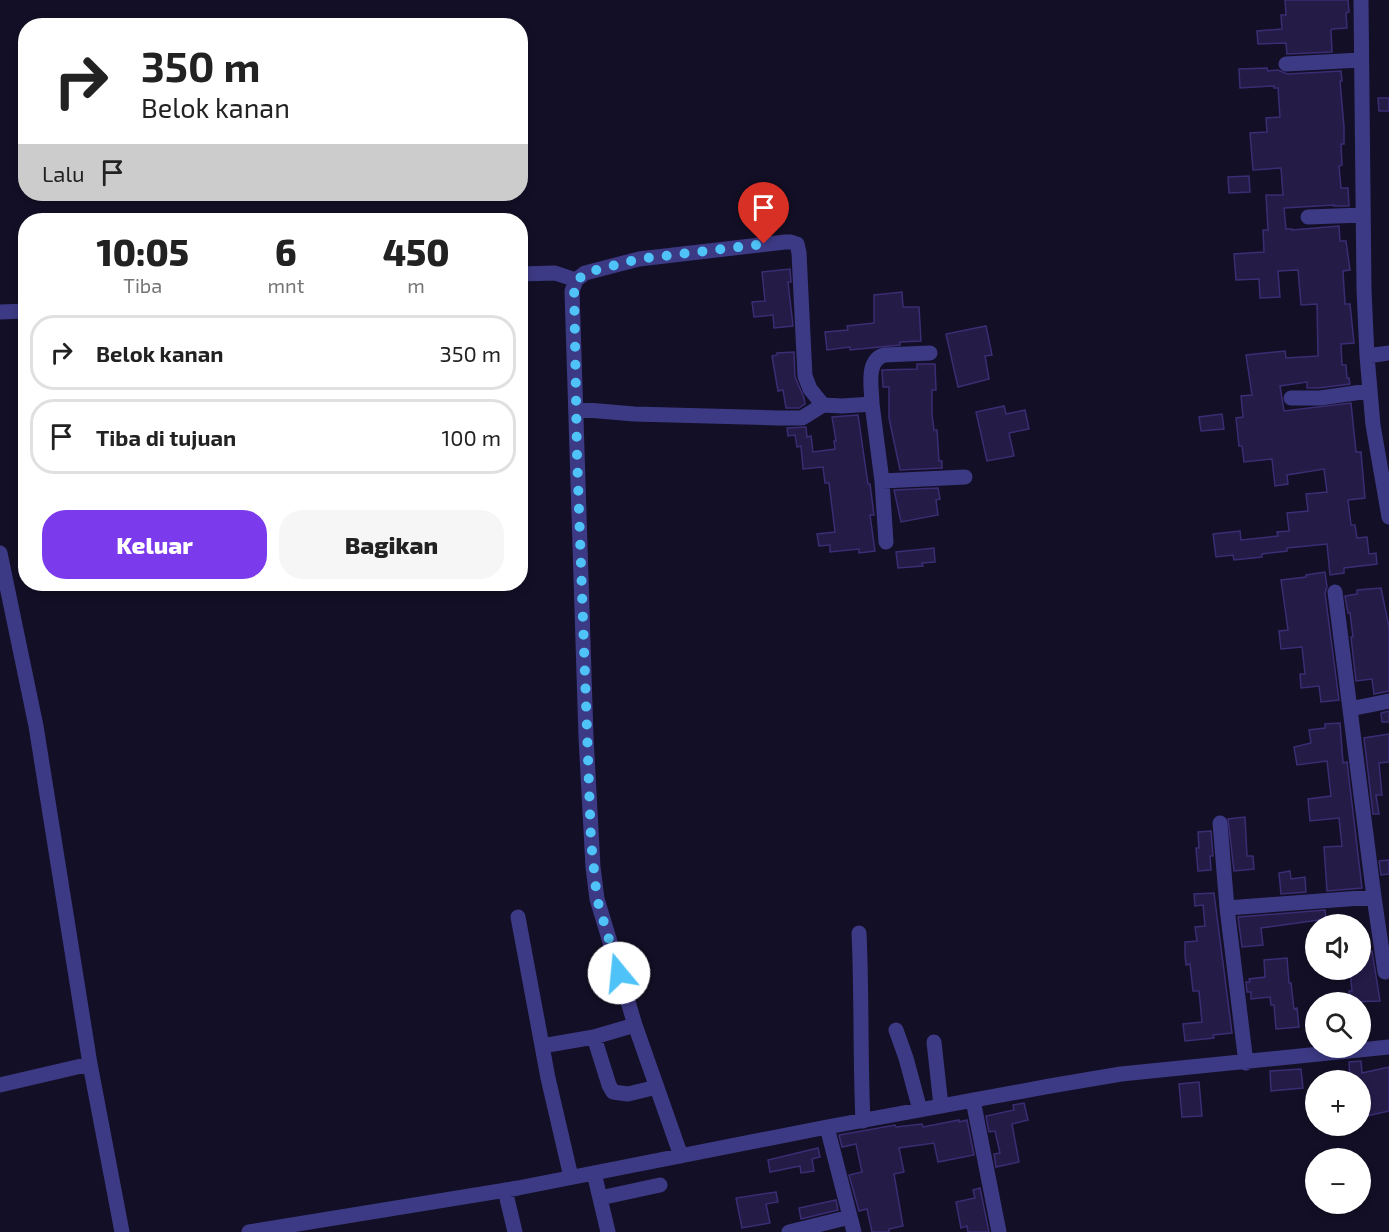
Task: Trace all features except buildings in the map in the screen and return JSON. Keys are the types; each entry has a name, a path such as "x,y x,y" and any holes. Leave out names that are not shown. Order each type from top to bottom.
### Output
{"street":[{"path":"1360,0 1367,356 1369,391 1384,471 1389,517"},
{"path":"1286,64 1361,60"},
{"path":"1308,218 1363,215"},
{"path":"681,1156 635,1025 597,899 593,867 576,409 573,291 576,280 585,273 639,259 742,246 794,243 799,253 805,376 810,389 823,405"},
{"path":"528,274 555,273 576,280"},
{"path":"0,312 18,311"},
{"path":"886,542 882,481 872,404 873,365 878,357 930,353"},
{"path":"1367,356 1389,353"},
{"path":"1291,398 1320,398 1369,391"},
{"path":"576,409 634,414 802,418 823,405 872,404"},
{"path":"882,481 965,477"},
{"path":"0,553 3,589 36,726 90,1064 122,1232"},
{"path":"1335,592 1385,972"},
{"path":"1350,709 1389,701"},
{"path":"1220,823 1227,908 1246,1063"},
{"path":"1227,908 1374,897"},
{"path":"518,917 542,1046 571,1177"},
{"path":"860,933 860,1058 863,1120"},
{"path":"542,1046 594,1037 635,1025"},
{"path":"896,1030 920,1110"},
{"path":"594,1037 613,1092 628,1094 657,1087"},
{"path":"934,1042 941,1106"},
{"path":"249,1232 506,1190 827,1126 1121,1074 1389,1047"},
{"path":"0,1085 90,1064"},
{"path":"974,1100 999,1232"},
{"path":"789,1232 852,1224 827,1126"},
{"path":"594,1173 608,1232"},
{"path":"600,1198 660,1185"},
{"path":"506,1190 515,1232"}],"route":[{"path":"619,973 597,899 591,841 577,455 574,284 585,273 639,259 764,244"}]}
